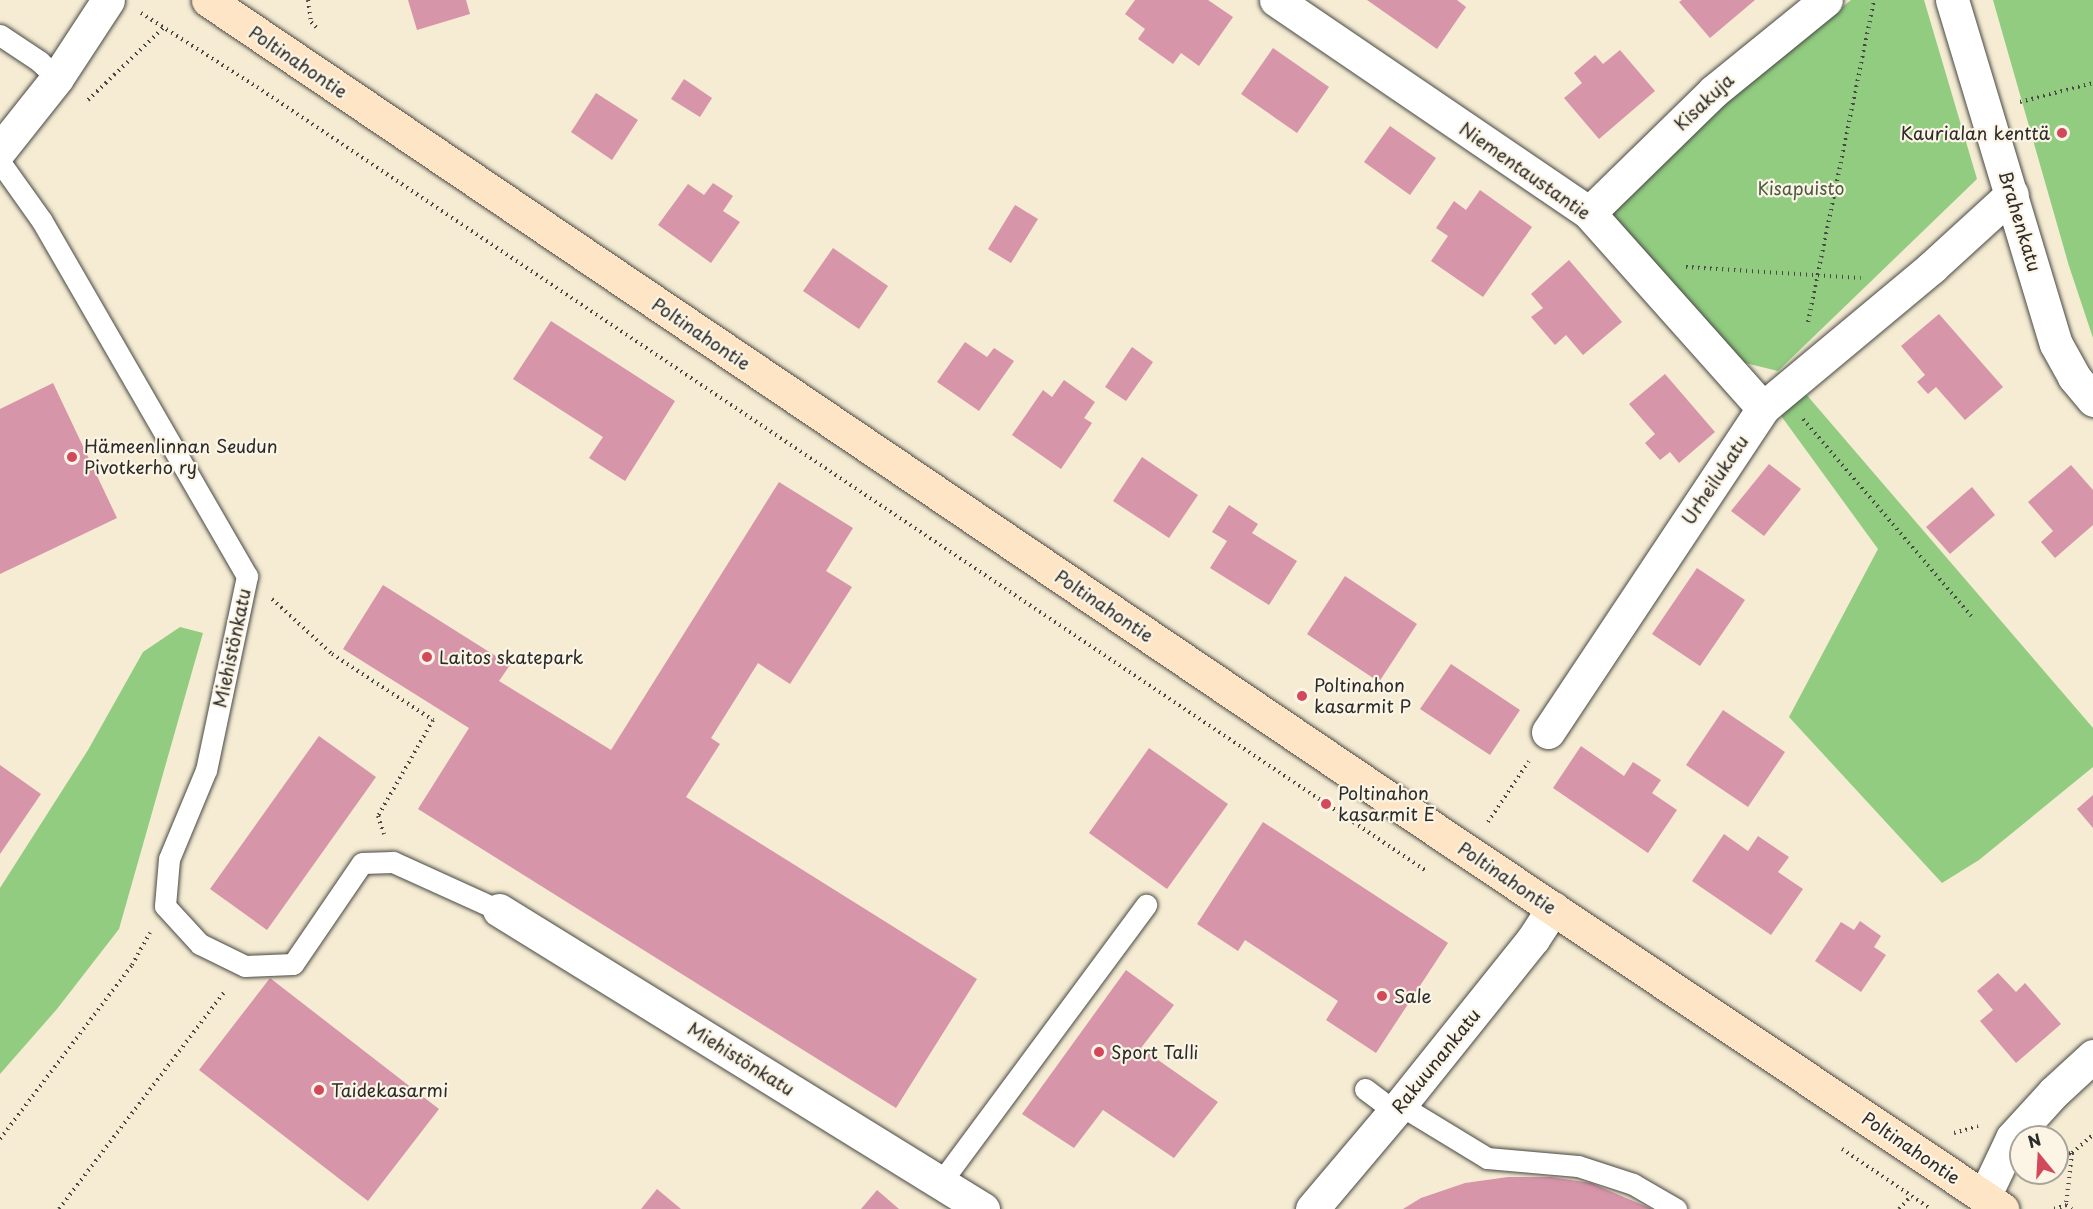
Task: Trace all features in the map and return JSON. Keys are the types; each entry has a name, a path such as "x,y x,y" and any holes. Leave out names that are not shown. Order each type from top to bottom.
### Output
{"main road":[{"name":"Poltinahontie","path":"215,2 1553,908 1993,1203"}],"street":[{"path":"0,150 57,78 108,0"},
{"name":"Niementaustantie","path":"1276,0 1589,213 1635,264 1780,394"},
{"name":"Kisakuja","path":"1589,213 1713,91 1826,0"},
{"name":"Brahenkatu","path":"1952,0 2056,344 2074,377 2093,400"},
{"name":"Urheilukatu","path":"1548,732 1780,394 1915,281 2012,194"},
{"name":"Rakuunankatu","path":"1312,1209 1398,1108 1533,939 1553,908"},
{"name":"Miehistönkatu","path":"499,910 983,1209"},
{"path":"1993,1203 2012,1138 2054,1092 2093,1056"}],"lane":[{"path":"0,35 39,62 57,78"},
{"name":"Miehistönkatu","path":"0,162 42,221 247,576 206,770 169,859 165,906"},
{"path":"165,906 200,944 245,966 293,964 362,863 393,862 499,910"},
{"path":"941,1182 1146,905"},
{"path":"1365,1089 1487,1158 1578,1166 1633,1184 1676,1209"}],"path":[{"path":"1875,0 1818,275 1780,394 1971,616"},
{"path":"140,11 1431,873"},
{"path":"2013,104 2093,83"},
{"path":"1635,264 1915,281"},
{"path":"247,576 332,654 433,720 378,816 393,862"},
{"path":"1486,825 1548,732"},
{"path":"0,1139 132,965 165,906"},
{"path":"59,1209 245,966"},
{"path":"2069,1153 2093,1135"},
{"path":"1832,1142 1931,1209"},
{"path":"2066,1205 2072,1153"},
{"path":"1899,1209 1911,1196"},
{"path":"2054,1209 2066,1205 2073,1209"}],"green space":[{"name":"Kisapuisto","path":"1851,0 1924,0 1977,179 1778,371 1741,362 1607,218 1717,107"},
{"name":"Kaurialan kenttä","path":"1993,0 2093,0 2093,338 2069,266"},
{"path":"1805,393 2093,728 2093,767 1979,860 1942,883 1789,717 1878,549 1779,413"},
{"path":"180,627 203,633 119,929 57,1009 0,1074 0,888 88,750 143,652"}],"building":[{"path":"408,0 466,0 470,14 417,30"},
{"path":"1135,0 1208,0 1233,17 1199,66 1181,53 1173,64 1138,39 1145,29 1125,14"},
{"path":"1367,0 1457,0 1466,7 1437,49"},
{"path":"1682,0 1755,0 1710,38 1679,2"},
{"path":"1273,48 1329,87 1297,133 1241,94"},
{"path":"1620,50 1655,91 1599,139 1564,98 1582,83 1574,73 1595,55 1603,64"},
{"path":"684,79 712,98 700,117 671,99"},
{"path":"596,93 638,120 612,160 571,132"},
{"path":"1390,126 1436,158 1410,195 1364,162"},
{"path":"713,183 733,196 723,211 740,222 711,263 658,225 688,184 704,195"},
{"path":"1480,190 1532,227 1483,297 1431,261 1448,236 1436,228 1454,201 1466,210"},
{"path":"1015,205 1038,219 1011,263 988,249"},
{"path":"833,248 888,286 859,329 803,291"},
{"path":"1569,260 1622,322 1583,355 1566,335 1555,345 1531,317 1543,308 1531,294"},
{"path":"1939,314 2003,387 1965,420 1936,387 1928,394 1917,382 1925,375 1901,346"},
{"path":"551,321 675,401 625,481 589,458 603,437 513,379"},
{"path":"965,342 987,357 994,348 1014,361 979,411 937,382"},
{"path":"1132,347 1153,362 1126,401 1105,387"},
{"path":"1665,374 1715,432 1679,463 1670,452 1660,460 1645,443 1655,434 1629,404"},
{"path":"1064,380 1095,402 1084,418 1092,423 1061,469 1012,435 1043,390 1052,397"},
{"path":"53,383 117,518 0,574 0,409"},
{"path":"1142,457 1198,495 1169,538 1113,501"},
{"path":"1769,464 1801,489 1764,536 1731,511"},
{"path":"2071,465 2093,490 2093,525 2055,558 2041,542 2053,531 2028,502"},
{"path":"779,482 853,528 826,571 852,587 790,684 758,663 711,738 720,744 686,797 977,979 896,1108 418,809 469,728 343,649 383,585 510,665 499,681 611,750"},
{"path":"1972,487 1995,515 1950,554 1926,527"},
{"path":"1229,505 1258,524 1252,533 1297,561 1269,605 1210,568 1227,541 1212,532"},
{"path":"1697,568 1745,600 1700,666 1652,634"},
{"path":"1345,576 1417,624 1379,682 1307,634"},
{"path":"1451,664 1520,710 1490,755 1420,709"},
{"path":"1723,710 1785,752 1748,807 1686,765"},
{"path":"319,736 376,777 267,930 210,889"},
{"path":"1581,746 1624,776 1633,762 1661,780 1652,793 1677,810 1648,853 1553,788"},
{"path":"1149,748 1228,804 1167,889 1089,833"},
{"path":"0,765 41,794 0,854"},
{"path":"2093,795 2093,828 2077,809"},
{"path":"1263,822 1448,943 1376,1053 1326,1020 1338,1001 1245,940 1238,951 1197,924"},
{"path":"1724,834 1748,851 1758,836 1789,857 1778,872 1803,889 1771,935 1692,881"},
{"path":"1860,921 1881,936 1874,947 1886,955 1861,992 1815,961 1841,922 1854,930"},
{"path":"1126,970 1174,1005 1141,1048 1218,1102 1174,1158 1103,1110 1074,1148 1022,1114"},
{"path":"1998,973 2016,992 2025,983 2061,1024 2016,1063 1980,1021 1993,1010 1977,991"},
{"name":"Taidekasarmi","path":"270,978 439,1109 368,1201 199,1070"},
{"path":"1508,1177 1551,1177 1591,1183 1652,1209 1403,1209 1421,1198 1465,1183"},
{"path":"657,1189 681,1209 641,1209"},
{"path":"877,1190 899,1209 861,1209"}],"place":[{"name":"Kaurialan kenttä","path":"2062,133"},
{"name":"Hämeenlinnan Seudun Pivotkerho ry","path":"72,457"},
{"name":"Laitos skatepark","path":"427,657"},
{"name":"Poltinahon kasarmit P","path":"1302,696"},
{"name":"Poltinahon kasarmit E","path":"1326,804"},
{"name":"Sale","path":"1382,996"},
{"name":"Sport Talli","path":"1099,1052"},
{"name":"Taidekasarmi","path":"319,1090"}]}
